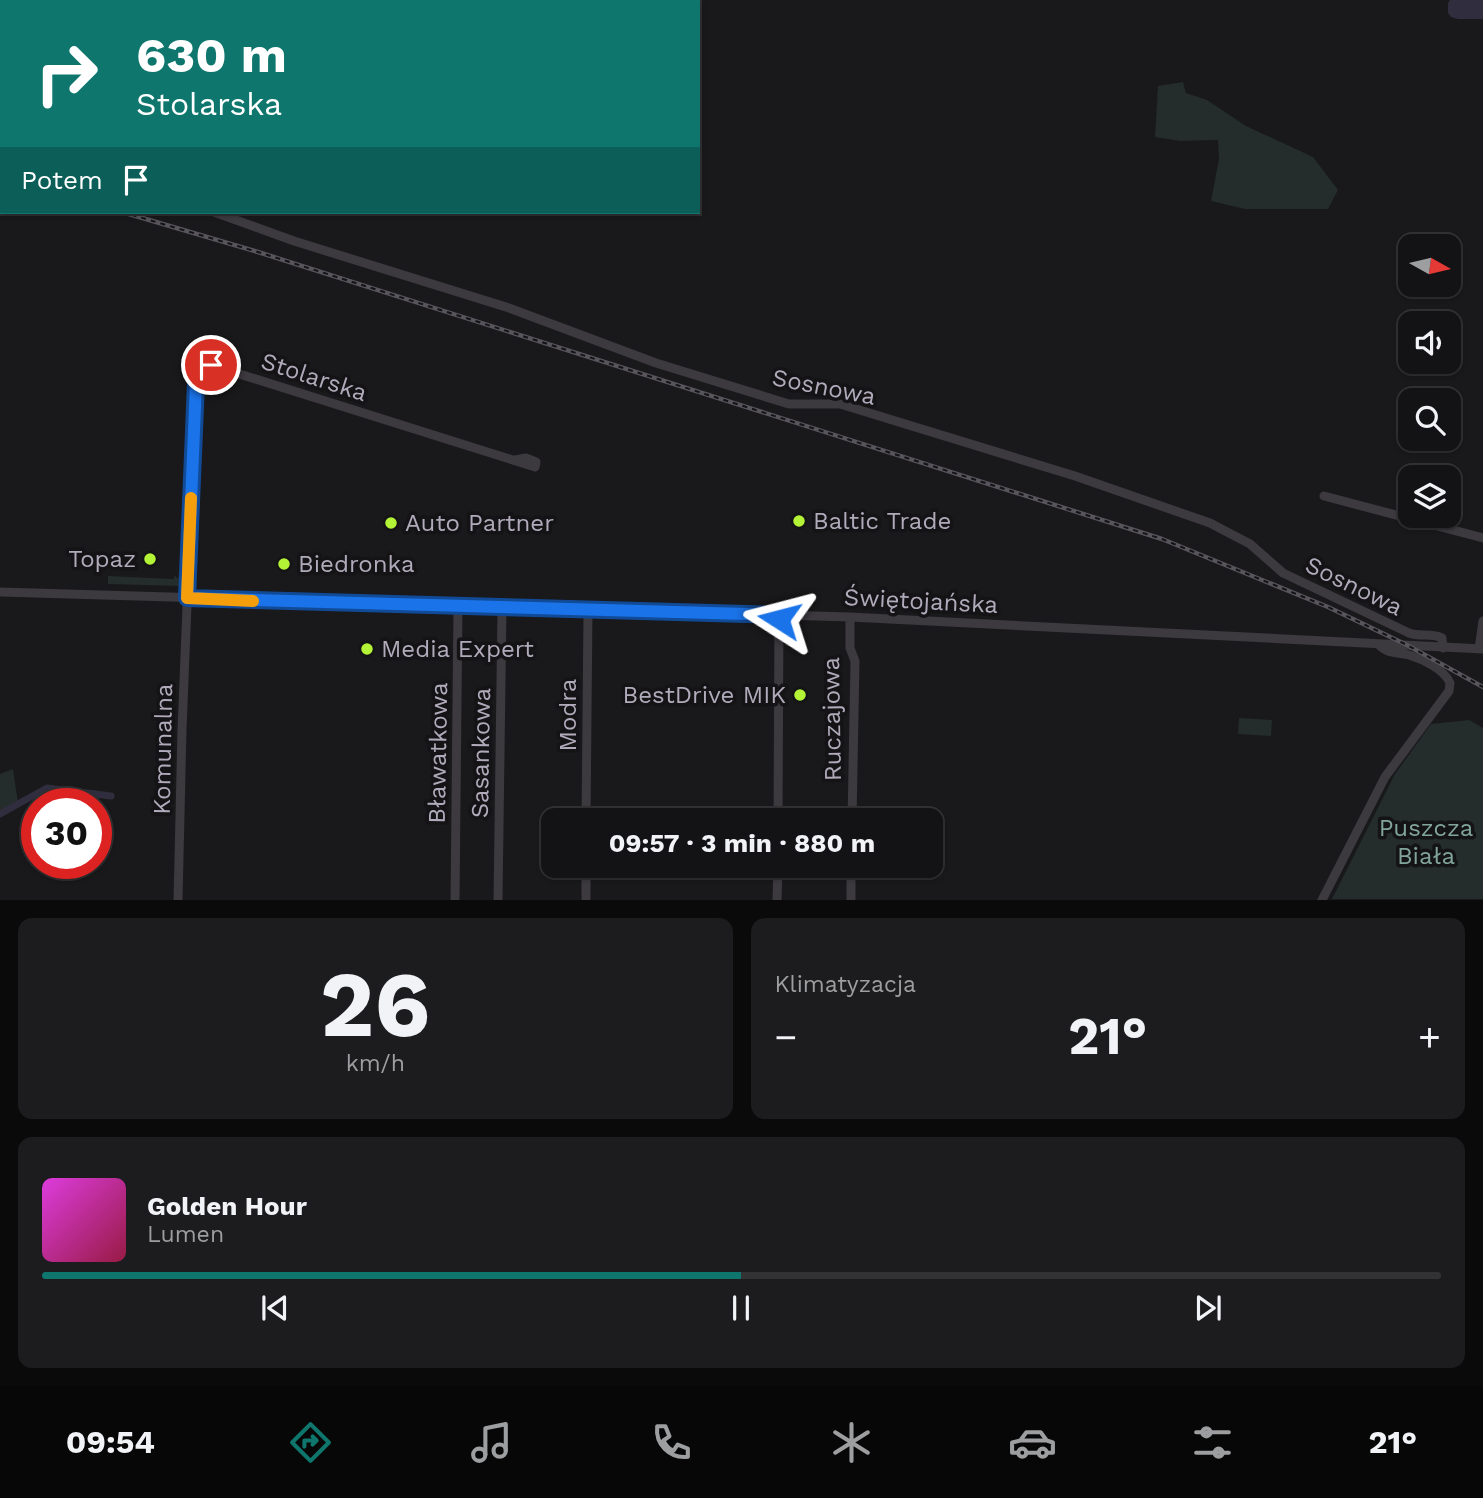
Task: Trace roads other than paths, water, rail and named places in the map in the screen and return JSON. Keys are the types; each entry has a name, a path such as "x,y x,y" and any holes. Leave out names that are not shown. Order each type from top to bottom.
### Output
{"street":[{"name":"Sosnowa","path":"220,214 294,241 509,308 656,363 789,404 840,404 1075,476 1210,523 1250,544 1283,573 1409,634 1442,638 1443,648"},
{"name":"Stolarska","path":"187,598 196,383 202,370 211,365 514,460"},
{"path":"1324,496 1483,538"},
{"name":"Świętojańska","path":"0,592 850,617 1481,649"},
{"name":"Komunalna","path":"178,900 187,598"},
{"name":"Bławatkowa","path":"455,900 458,606"},
{"name":"Sasankowa","path":"498,900 502,608"},
{"name":"Modra","path":"586,808 588,610"},
{"path":"778,808 779,615"},
{"name":"Ruczajowa","path":"850,617 850,648 855,661 852,808"},
{"path":"1481,649 1483,621"},
{"name":"Świętojańska","path":"1322,900 1385,777 1449,691 1450,683 1442,671 1416,657 1387,652 1378,644"},
{"path":"586,878 586,900"},
{"path":"777,900 778,878"},
{"path":"851,878 851,900"}],"waterway":[{"path":"0,814 21,802"}],"railway":[{"path":"129,214 258,252 1162,539 1328,607 1407,645 1483,687"}],"place":[{"name":"Baltic Trade","path":"799,521"},
{"name":"Auto Partner","path":"391,523"},
{"name":"Topaz","path":"150,559"},
{"name":"Biedronka","path":"284,564"},
{"name":"Media Expert","path":"367,649"},
{"name":"BestDrive MIK","path":"800,695"}],"park label":[{"name":"Puszcza Biała","path":"1426,842"}]}
